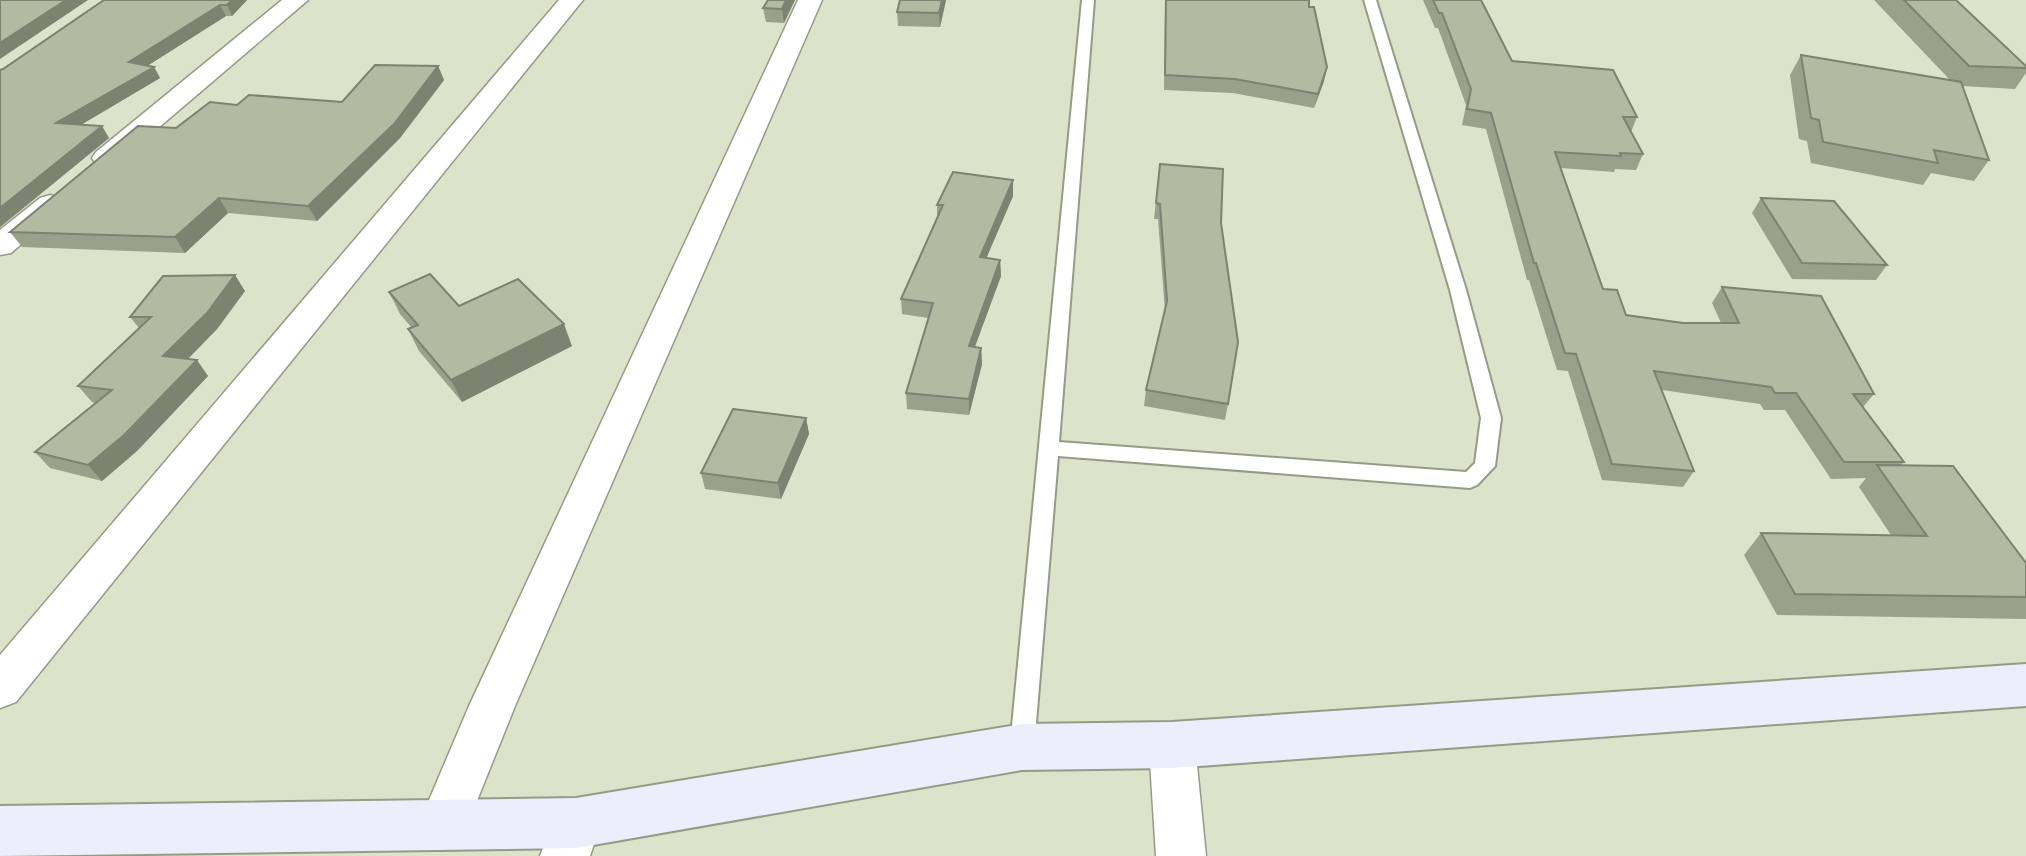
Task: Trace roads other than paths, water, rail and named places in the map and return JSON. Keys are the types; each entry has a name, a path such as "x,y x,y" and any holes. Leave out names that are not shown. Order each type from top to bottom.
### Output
{"street":[{"path":"0,246 296,0"},
{"path":"0,688 571,0"},
{"path":"443,826 492,706 810,0"},
{"path":"0,831 443,826 571,839 1022,747 1172,745 2026,685"},
{"path":"1172,745 1181,856"}],"lane":[{"path":"1022,747 1088,0"},
{"path":"1049,448 1470,480 1485,466 1491,418 1458,289 1370,0"}]}
